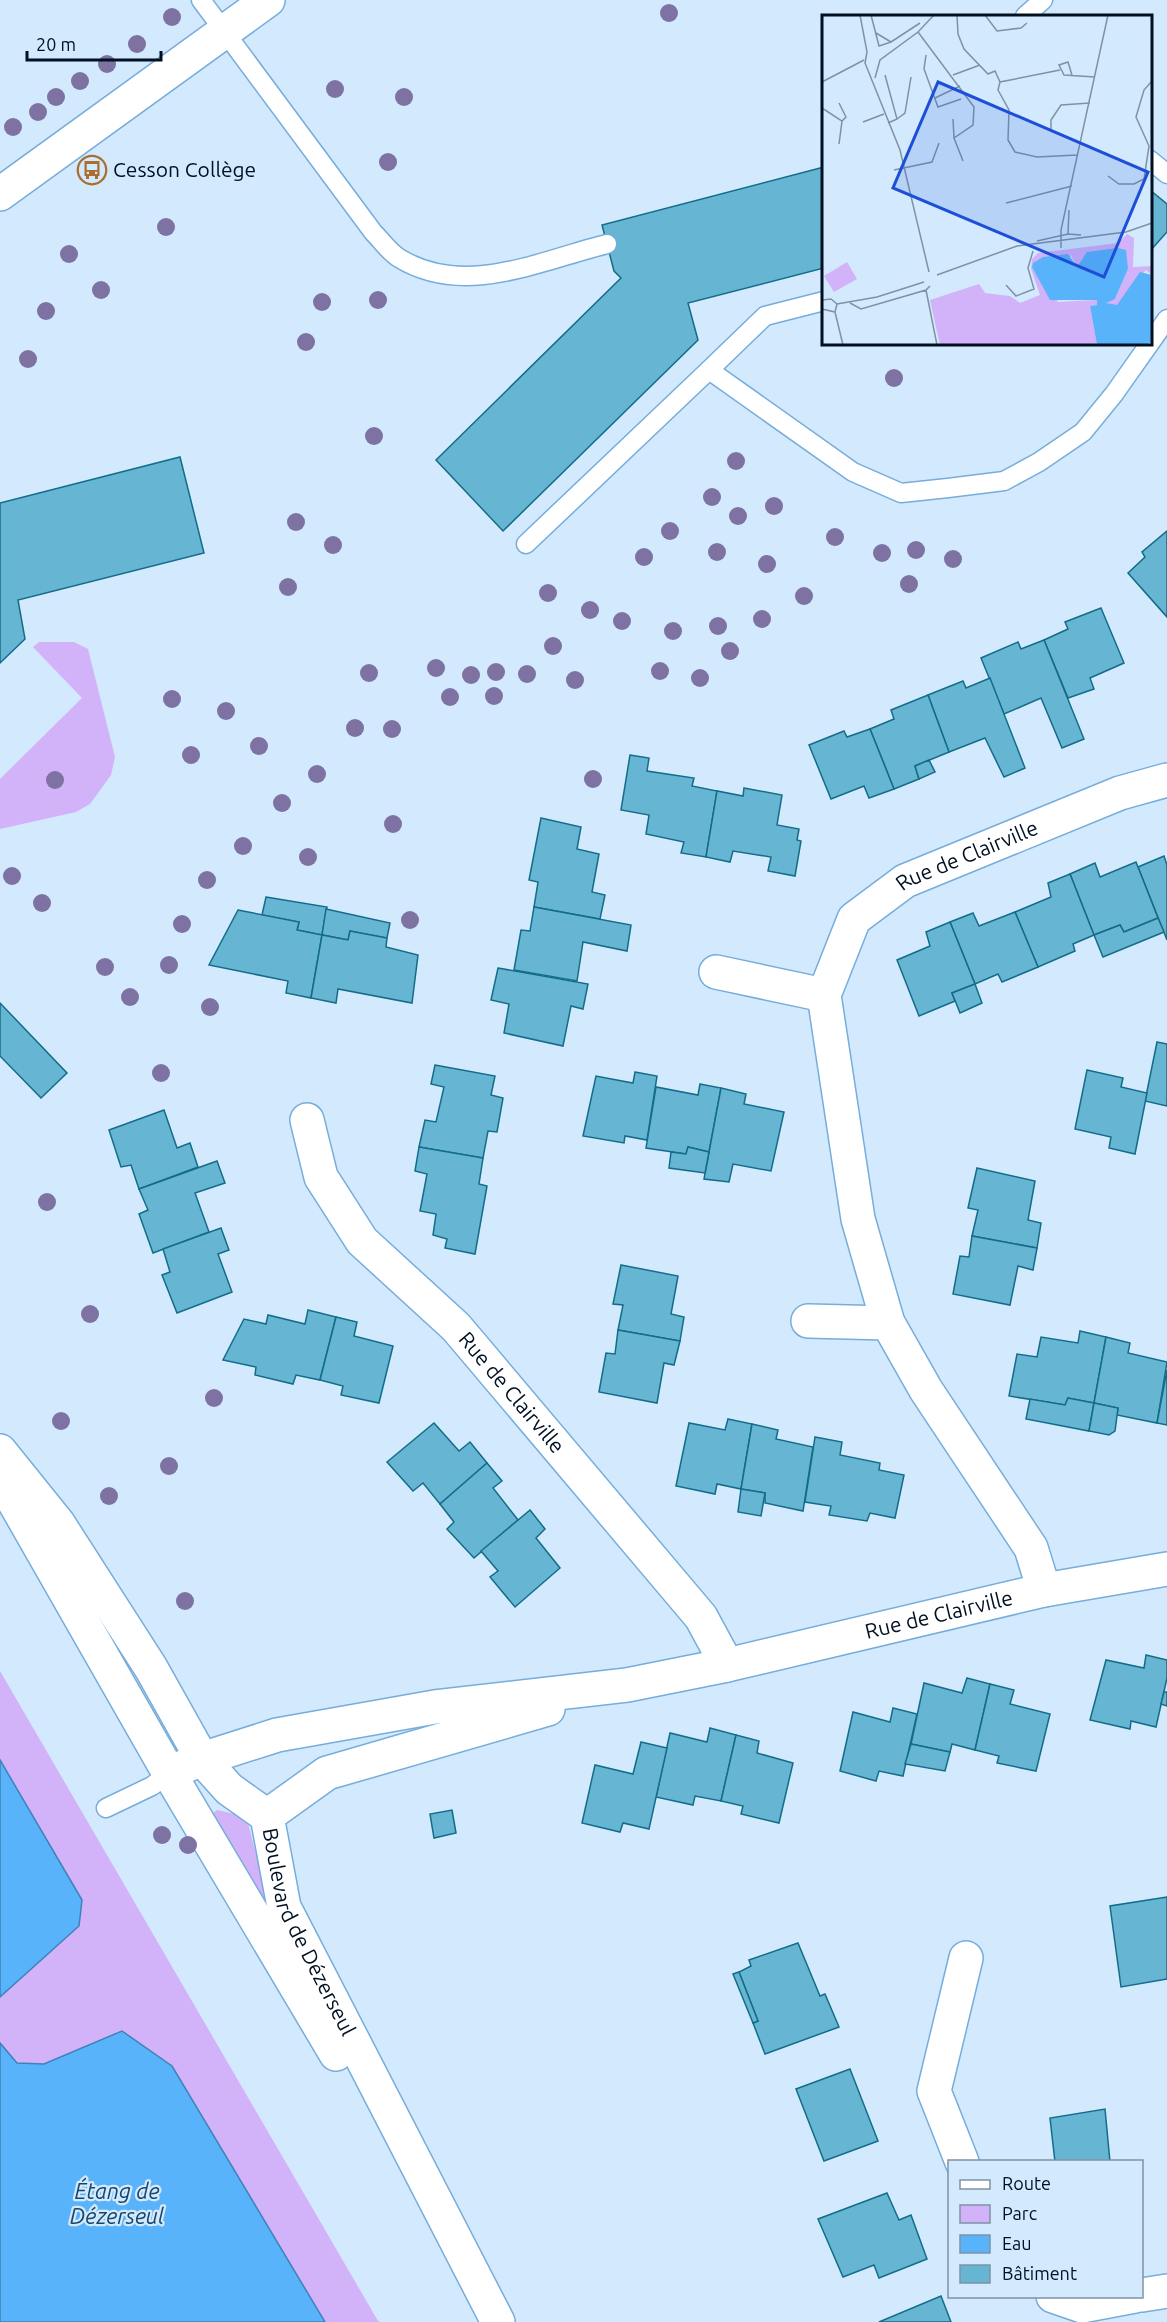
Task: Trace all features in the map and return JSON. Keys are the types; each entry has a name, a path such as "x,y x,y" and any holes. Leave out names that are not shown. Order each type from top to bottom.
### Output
{"street":[{"path":"0,194 268,0"},
{"name":"Rue de Clairville","path":"824,995 854,919 904,881 1120,793 1167,780"},
{"path":"716,972 824,995 858,1219 888,1323 926,1390 1031,1548 1044,1590"},
{"name":"Rue de Clairville","path":"307,1120 321,1177 362,1240 456,1327 701,1617 728,1665"},
{"path":"808,1321 888,1323"},
{"name":"Boulevard de Dézerseul","path":"0,1452 58,1523 151,1668 202,1759 229,1789 267,1816 284,1906 497,2322"},
{"name":"Boulevard de Dézerseul","path":"0,1478 170,1773 497,2322"},
{"name":"Rue de Clairville","path":"170,1773 202,1759 277,1735 435,1707 627,1685 728,1665 1044,1590 1167,1569"},
{"name":"Rue de Clairville","path":"267,1816 327,1773 460,1736 627,1685"},
{"path":"962,2160 934,2091 966,1958"},
{"path":"1143,2295 1167,2291"},
{"path":"1059,2298 1082,2306 1124,2298"}],"lane":[{"path":"201,0 373,232 396,257 422,270 456,278 500,274 607,244"},
{"path":"1026,15 1043,0"},
{"path":"1152,161 1167,174"},
{"path":"526,544 765,316 822,302"},
{"path":"1152,340 1167,319"},
{"path":"709,370 853,472 901,493 1004,481 1039,462 1083,432 1114,394 1149,345"},
{"path":"106,1808 152,1786 170,1773"}],"green space":[{"path":"39,642 74,642 88,649 115,757 111,775 90,804 76,812 0,829 0,779 82,698 33,647"},
{"path":"0,1671 378,2321 381,2322 325,2322 172,2066 122,2031 44,2064 17,2063 0,2043 0,1997 78,1926 82,1900 0,1760"},
{"path":"217,1810 243,1816 248,1823 267,1897 265,1904 213,1820 213,1813"}],"water":[{"path":"0,1760 82,1900 79,1926 0,1997"},
{"name":"Étang de Dézerseul","path":"122,2031 172,2066 325,2322 0,2322 0,2043 17,2063 44,2064"}],"building":[{"path":"822,168 822,269 688,303 698,340 503,531 436,460 621,278 614,271 602,225"},
{"path":"1152,192 1167,204 1167,232 1152,249"},
{"path":"180,457 204,553 18,600 25,639 0,663 0,503"},
{"path":"1167,531 1167,617 1128,573 1145,557 1142,552"},
{"path":"1101,608 1124,663 1090,678 1094,689 1068,698 1044,640 1068,629 1065,622"},
{"path":"1044,640 1084,739 1062,748 1041,698 1004,714 981,658 1018,642 1021,649"},
{"path":"990,678 1025,768 1004,777 985,738 949,752 928,695 963,681 966,688"},
{"path":"928,695 949,752 915,766 919,779 894,789 870,729 894,719 891,710"},
{"path":"870,729 894,789 869,798 864,786 831,799 809,745 844,731 847,737"},
{"path":"630,755 649,758 647,771 694,778 692,786 717,791 706,857 681,853 684,842 646,834 649,815 621,810"},
{"path":"929,760 935,772 919,779 915,766"},
{"path":"744,788 782,795 777,825 799,829 797,840 801,841 795,876 768,871 771,857 733,851 730,862 706,857 717,791 743,796"},
{"path":"541,818 581,827 577,849 599,854 592,892 605,895 600,919 534,907 538,882 529,880"},
{"path":"1164,856 1167,865 1167,940 1138,867"},
{"path":"1136,862 1158,918 1124,932 1120,925 1094,935 1070,874 1095,863 1100,877"},
{"path":"1070,874 1094,935 1073,944 1075,951 1038,967 1015,912 1051,897 1048,883"},
{"path":"266,897 327,907 322,935 297,930 299,922 262,915"},
{"path":"534,907 631,925 627,951 583,942 577,981 514,970 521,930 530,931"},
{"path":"326,909 390,923 387,938 350,931 348,940 322,935"},
{"path":"238,910 299,922 297,930 322,935 311,998 286,993 288,981 209,965"},
{"path":"1015,912 1038,967 1002,982 998,974 975,984 950,922 973,913 979,926"},
{"path":"1158,918 1164,932 1103,957 1094,935 1120,925 1124,932"},
{"path":"950,922 975,984 952,993 955,1001 919,1016 897,960 930,946 926,932"},
{"path":"350,931 387,938 386,947 418,955 412,1003 338,989 336,1003 311,998 322,935 348,940"},
{"path":"498,968 588,984 583,1009 571,1006 563,1046 504,1033 509,1004 491,1000"},
{"path":"975,984 982,1003 960,1013 952,993"},
{"path":"0,1003 67,1073 41,1098 0,1056"},
{"path":"1157,1042 1167,1044 1167,1106 1145,1101"},
{"path":"435,1065 495,1076 491,1095 503,1098 497,1132 488,1131 483,1158 419,1147 425,1120 436,1122 444,1087 431,1084"},
{"path":"1087,1070 1123,1078 1121,1087 1147,1093 1135,1154 1109,1148 1111,1137 1075,1129"},
{"path":"635,1072 657,1076 647,1140 625,1136 624,1143 583,1136 596,1076 633,1083"},
{"path":"700,1084 721,1088 709,1152 688,1147 686,1154 646,1148 656,1087 698,1095"},
{"path":"721,1088 746,1094 744,1104 784,1112 771,1171 733,1164 729,1182 704,1179"},
{"path":"164,1110 177,1148 190,1143 198,1167 139,1189 131,1165 121,1167 109,1130"},
{"path":"419,1147 483,1158 479,1184 487,1186 475,1254 445,1248 447,1239 433,1235 436,1214 420,1211 427,1174 415,1171"},
{"path":"688,1147 709,1152 705,1173 669,1168 671,1152 686,1154"},
{"path":"217,1161 225,1183 195,1193 209,1232 153,1253 139,1214 148,1210 139,1189"},
{"path":"977,1168 1035,1181 1028,1220 1041,1223 1037,1248 972,1236 978,1210 968,1208"},
{"path":"221,1228 229,1250 218,1254 232,1292 177,1313 162,1275 170,1272 163,1249"},
{"path":"972,1236 1037,1248 1033,1270 1018,1266 1010,1305 953,1294 960,1256 969,1257"},
{"path":"621,1265 678,1276 671,1314 684,1317 680,1341 618,1330 623,1305 613,1304"},
{"path":"308,1310 336,1317 320,1380 296,1375 293,1384 255,1375 256,1367 223,1360 244,1319 266,1324 268,1315 305,1324"},
{"path":"336,1317 357,1322 354,1336 393,1346 379,1403 341,1395 343,1386 320,1380"},
{"path":"618,1330 680,1341 674,1365 664,1363 657,1403 599,1392 606,1353 615,1354"},
{"path":"1080,1331 1106,1337 1094,1403 1068,1398 1065,1405 1009,1396 1017,1354 1037,1357 1041,1337 1078,1343"},
{"path":"1106,1337 1130,1343 1128,1353 1167,1362 1157,1423 1117,1415 1118,1408 1094,1403"},
{"path":"1167,1370 1167,1425 1157,1423"},
{"path":"1068,1398 1094,1403 1089,1431 1026,1419 1030,1399 1065,1405"},
{"path":"1094,1403 1118,1408 1115,1431 1109,1435 1089,1431"},
{"path":"728,1419 752,1424 741,1489 717,1484 715,1494 676,1486 689,1423 725,1430"},
{"path":"434,1423 459,1451 470,1442 487,1463 440,1504 423,1483 413,1491 387,1462"},
{"path":"752,1424 778,1430 776,1439 813,1447 803,1511 765,1503 765,1493 741,1489"},
{"path":"815,1437 842,1442 840,1455 880,1463 879,1470 904,1475 895,1518 870,1513 867,1521 829,1515 831,1506 805,1502"},
{"path":"487,1463 502,1481 493,1488 518,1520 474,1558 447,1529 454,1522 440,1504"},
{"path":"741,1489 765,1493 761,1516 738,1512"},
{"path":"530,1510 545,1529 536,1538 560,1568 515,1607 490,1577 498,1571 481,1551"},
{"path":"1146,1655 1167,1660 1167,1678 1156,1727 1131,1721 1130,1729 1090,1720 1106,1660 1144,1668"},
{"path":"967,1678 990,1684 975,1750 952,1744 950,1752 911,1744 924,1683 962,1693"},
{"path":"990,1684 1014,1690 1010,1704 1050,1714 1036,1771 997,1763 999,1756 975,1750"},
{"path":"1164,1692 1167,1692 1167,1706 1161,1704"},
{"path":"893,1708 917,1714 903,1776 879,1771 876,1781 840,1771 853,1712 890,1722"},
{"path":"710,1728 736,1735 721,1801 695,1796 693,1805 656,1797 670,1733 707,1742"},
{"path":"736,1735 759,1741 757,1753 793,1763 779,1823 741,1814 743,1806 721,1801"},
{"path":"641,1742 667,1748 649,1829 623,1823 620,1832 582,1823 595,1765 633,1774"},
{"path":"911,1744 950,1752 945,1771 905,1764"},
{"path":"452,1810 456,1833 434,1838 430,1814"},
{"path":"1167,1897 1167,1979 1121,1987 1110,1906"},
{"path":"798,1943 820,1996 825,1994 839,2027 765,2054 753,2023 758,2021 739,1972 751,1966 749,1960"},
{"path":"739,1972 758,2021 753,2023 733,1974"},
{"path":"850,2069 878,2141 824,2161 796,2089"},
{"path":"1105,2109 1110,2160 1055,2160 1050,2118"},
{"path":"887,2193 899,2220 911,2215 927,2259 879,2278 874,2265 843,2277 818,2219"},
{"path":"941,2296 951,2322 879,2322"}],"place":[{"name":"Cesson Collège","path":"92,170"}]}
